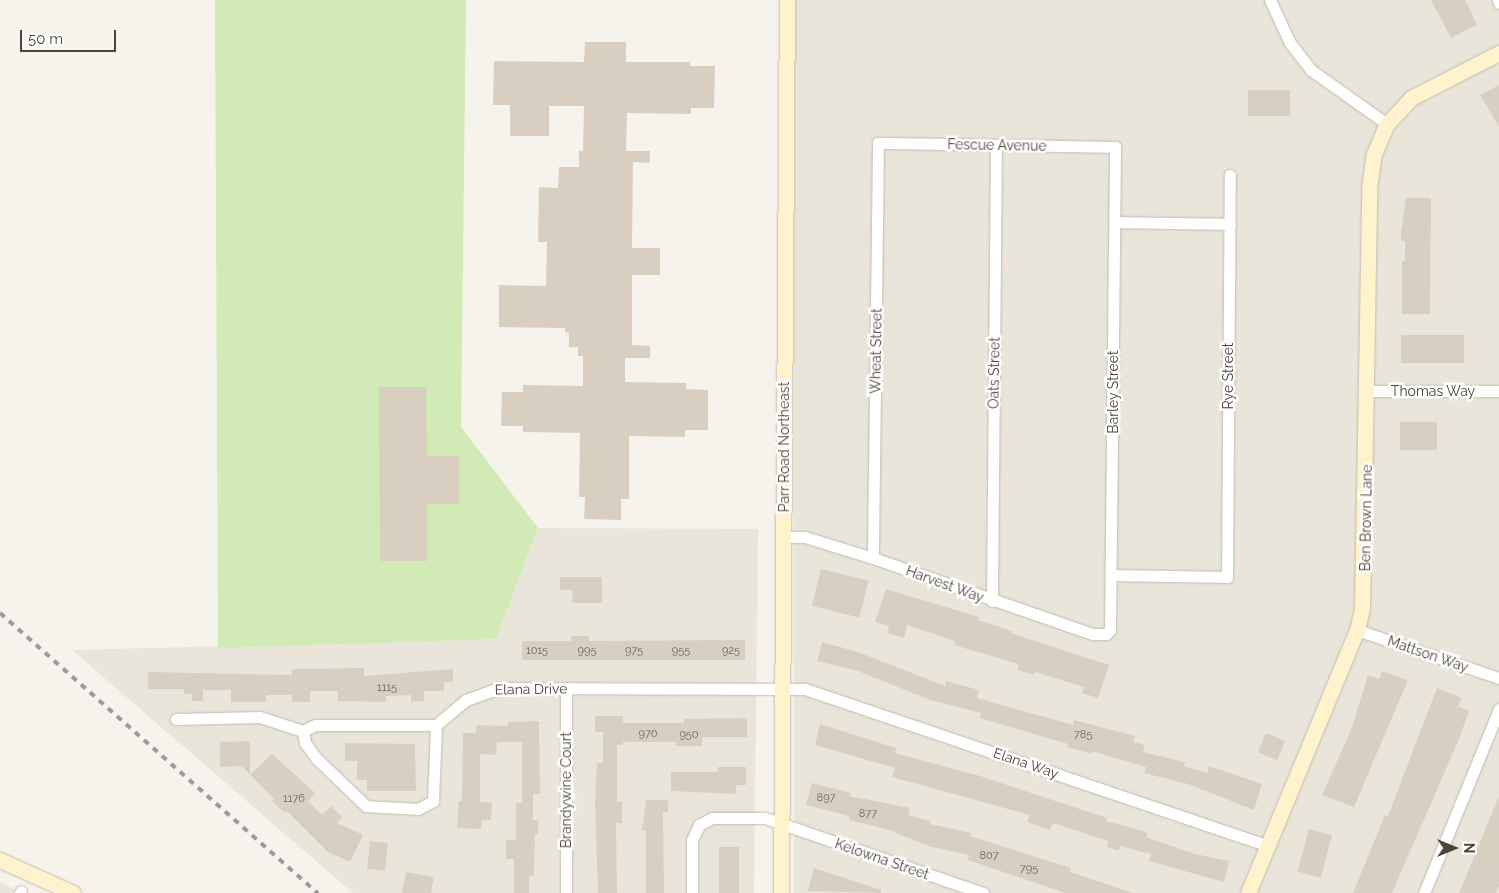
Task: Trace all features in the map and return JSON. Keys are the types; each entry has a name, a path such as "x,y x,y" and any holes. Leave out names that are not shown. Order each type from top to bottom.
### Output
{"main road":[{"name":"Parr Road Northeast","path":"781,893 787,0"},
{"path":"1387,124 1411,98 1499,54"},
{"name":"Ben Brown Lane","path":"1248,893 1357,630 1365,586 1370,171 1387,124"},
{"path":"0,860 74,893"}],"street":[{"path":"1270,0 1290,43 1311,70 1387,124"},
{"name":"Fescue Avenue","path":"878,143 1116,147"},
{"name":"Wheat Street","path":"873,558 878,143"},
{"name":"Oats Street","path":"992,601 996,145"},
{"name":"Barley Street","path":"1106,634 1112,624 1116,147"},
{"name":"Rye Street","path":"1112,575 1227,577 1230,175"},
{"path":"1115,222 1230,224"},
{"name":"Thomas Way","path":"1367,391 1499,391"},
{"name":"Harvest Way","path":"783,537 805,537 873,558 992,601 1093,634 1106,634"},
{"name":"Mattson Way","path":"1357,630 1499,678"},
{"name":"Brandywine Court","path":"566,688 566,893"},
{"name":"Elana Drive","path":"436,725 466,700 488,689 782,689"},
{"name":"Elana Way","path":"782,689 810,691 1268,846"},
{"path":"1424,893 1499,708"},
{"path":"176,719 260,717 303,731 315,725 436,725 433,801 418,809 366,806 317,759 305,743 303,731"},
{"name":"Kelowna Street","path":"692,893 692,840 705,820 765,818 983,893"}],"shaded area":[{"path":"794,0 1499,0 1499,893 794,893"},
{"path":"538,528 758,529 754,893 353,893 72,650 496,639"},
{"path":"0,882 22,893 0,893"}],"green space":[{"path":"215,0 466,0 461,427 538,528 496,639 218,648"}],"building":[{"path":"1431,0 1465,0 1477,25 1451,38"},
{"path":"585,42 626,42 626,62 690,62 690,66 715,66 714,108 691,108 691,114 627,113 626,151 650,151 650,163 633,162 632,248 660,248 660,275 632,275 632,345 650,346 650,358 625,358 625,382 686,383 686,389 708,390 708,430 685,430 685,437 629,436 629,499 621,499 621,520 584,519 585,497 579,497 580,433 523,432 523,426 501,426 502,392 523,392 523,385 583,386 583,356 578,356 578,347 569,347 569,333 565,332 565,328 499,327 499,285 546,286 547,242 538,242 539,187 558,188 559,167 579,167 579,151 583,151 584,106 549,106 549,136 510,136 510,105 493,105 494,61 584,62"},
{"path":"1499,85 1499,127 1480,95"},
{"path":"1248,90 1290,90 1290,116 1248,116"},
{"path":"1406,198 1431,198 1430,314 1402,314 1402,261 1405,261 1405,241 1401,241 1401,232"},
{"path":"1401,335 1464,335 1464,363 1401,363"},
{"path":"379,387 426,387 427,456 459,456 459,504 427,504 427,561 380,561"},
{"path":"1400,422 1437,422 1437,450 1400,450"},
{"path":"821,569 869,581 859,618 812,606"},
{"path":"560,577 602,577 602,603 572,603 573,590 560,590"},
{"path":"886,589 979,617 978,620 1012,631 1011,633 1109,665 1098,698 1082,693 1084,687 1035,672 1034,675 1017,670 1019,664 954,645 955,641 907,625 904,638 887,633 889,626 875,622"},
{"path":"571,636 589,636 589,641 745,640 745,660 522,660 522,641 571,641"},
{"path":"822,642 858,652 945,686 946,681 979,690 977,698 1073,725 1074,720 1135,736 1133,742 1145,745 1143,752 1185,762 1184,766 1207,773 1209,766 1262,784 1254,810 1188,784 1144,773 1146,767 1092,751 1092,754 1067,747 1068,744 980,718 981,713 930,700 858,671 817,661"},
{"path":"364,668 364,676 453,669 453,682 444,682 444,691 424,691 424,701 411,702 411,695 386,696 386,702 338,701 338,691 310,691 310,702 292,702 292,695 266,695 266,702 231,702 231,690 203,690 203,701 192,701 192,694 184,694 184,689 148,689 148,672 292,675 292,669"},
{"path":"1382,671 1408,680 1354,807 1322,795 1351,730 1368,675 1379,679"},
{"path":"1437,688 1462,698 1458,706 1469,711 1459,739 1392,893 1353,893 1385,815 1388,816"},
{"path":"595,716 623,716 623,723 684,723 684,719 747,718 747,737 702,737 702,746 676,746 676,742 623,742 623,745 617,745 617,802 622,802 622,823 616,823 617,893 598,893 595,802 597,763 603,763 603,732 595,732"},
{"path":"539,721 540,794 533,794 533,820 538,820 538,834 535,834 534,876 529,876 529,893 514,893 514,859 506,859 506,840 516,840 516,803 522,803 522,742 497,742 496,755 480,754 480,802 492,803 491,820 482,820 481,829 457,828 459,801 462,801 463,733 476,733 477,725 508,726 508,722"},
{"path":"820,724 896,748 895,753 980,776 1107,818 1106,821 1147,832 1146,837 1195,854 1229,861 1224,882 1149,861 1151,854 1120,846 1119,851 1107,847 1108,841 1053,823 1050,830 1027,822 1030,815 892,777 895,768 815,745"},
{"path":"1266,733 1285,741 1277,761 1258,752"},
{"path":"250,741 250,774 242,766 220,767 220,742"},
{"path":"345,743 415,744 416,791 367,791 367,780 357,780 357,761 345,761"},
{"path":"272,754 315,793 308,801 322,815 331,806 342,817 337,823 363,835 350,862 328,852 287,811 285,813 272,801 274,799 250,775"},
{"path":"718,767 746,767 746,785 736,785 736,794 671,791 671,772 718,772"},
{"path":"812,783 851,793 850,796 910,808 908,815 930,821 930,824 971,833 970,836 1071,868 1070,872 1133,893 1065,893 968,860 969,855 928,846 889,830 849,820 849,816 806,805"},
{"path":"1499,796 1499,885 1496,893 1459,893"},
{"path":"646,800 668,800 668,812 663,812 664,893 646,893 646,830 642,830"},
{"path":"1309,829 1332,835 1321,878 1298,872"},
{"path":"370,841 388,843 385,871 367,869"},
{"path":"719,847 739,847 739,893 719,893"},
{"path":"814,868 881,890 881,893 808,891"},
{"path":"406,872 434,877 431,893 402,893"}],"railway":[{"path":"0,613 318,893"}]}
